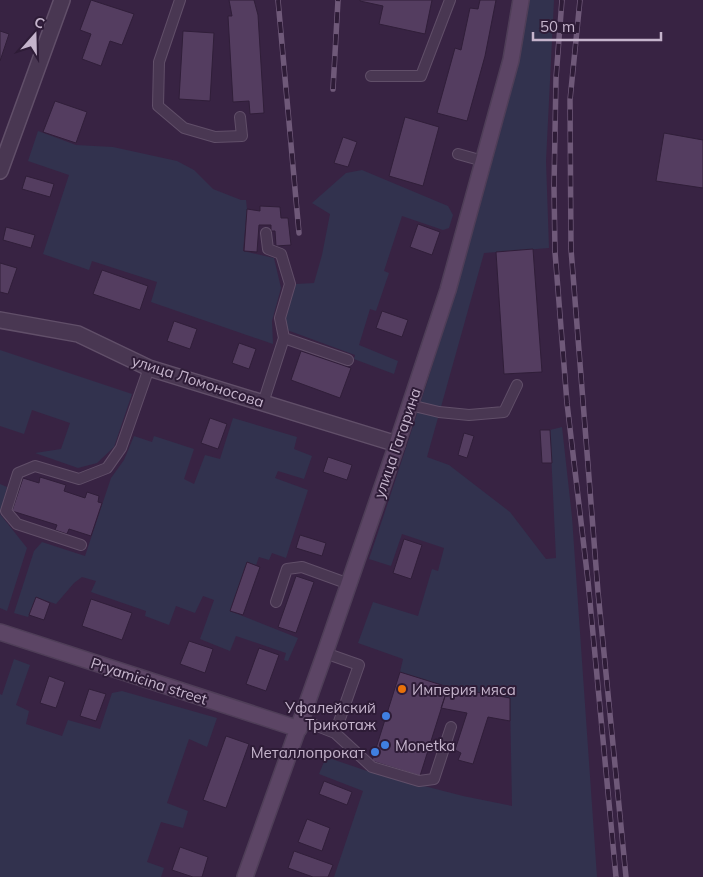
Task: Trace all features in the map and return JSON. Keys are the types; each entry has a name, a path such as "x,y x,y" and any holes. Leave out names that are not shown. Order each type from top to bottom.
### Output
{"street":[{"path":"0,171 62,0"},
{"name":"улица Гагарина","path":"245,877 398,444 448,290 511,60 520,0"},
{"name":"улица Ломоносова","path":"0,320 78,334 149,368 398,444"},
{"name":"Pryamicina street","path":"0,632 300,725"}],"lane":[{"path":"180,0 159,62 158,106 184,128 215,137 242,136 240,117"},
{"path":"372,76 422,76 450,0"},
{"path":"458,154 483,161"},
{"path":"263,402 284,338 280,318 290,284 281,254 268,249 266,233"},
{"path":"284,338 348,360"},
{"path":"81,545 17,524 6,511 18,473 35,466 79,479 106,468 121,448 149,368"},
{"path":"410,405 440,412 469,415 504,412 518,385"},
{"path":"276,602 287,569 302,567 349,584"},
{"path":"325,653 359,666 335,733"},
{"path":"300,725 335,733 372,767 419,781 434,779 451,727"}],"shaded area":[{"path":"529,0 554,0 546,161 549,248 484,253 427,457 449,465 510,512 546,559 556,558 550,430 562,427 572,517 597,877 334,877 363,791 319,774 326,757 370,772 463,796 512,806 510,698 448,687 400,672 403,659 358,643 373,602 418,616 432,569 438,571 444,548 402,534 391,566 369,559 429,377 470,241 509,98"},
{"path":"38,131 76,145 113,147 177,161 194,170 213,189 241,200 246,200 247,209 243,251 274,258 281,288 272,321 273,344 151,302 157,282 92,261 89,270 43,254 69,175 28,161"},
{"path":"362,170 448,206 453,215 449,228 443,230 402,216 384,271 389,273 376,311 370,309 359,345 398,361 394,374 354,359 355,355 287,330 285,321 296,284 314,283 322,255 330,214 312,203 346,173"},
{"path":"0,350 132,394 114,447 97,463 78,468 35,453 61,449 70,423 32,410 24,434 0,426"},
{"path":"233,418 297,437 294,449 312,456 304,479 278,471 275,478 308,490 286,558 272,553 269,560 259,557 256,565 247,562 230,611 298,638 288,661 284,660 286,653 236,636 230,651 200,639 214,600 203,596 195,613 176,606 169,625 145,616 146,611 91,592 96,581 82,577 74,583 56,604 36,597 28,617 14,613 34,551 42,542 85,556 111,478 124,460 134,436 152,442 154,436 194,449 184,479 194,484 205,455 220,459"},
{"path":"0,484 7,487 0,514"},
{"path":"0,514 27,548 7,611 0,608"},
{"path":"14,659 30,665 16,705 29,711 26,724 62,736 68,720 100,729 112,693 122,691 217,718 207,747 189,739 167,803 188,811 183,828 161,822 147,862 164,868 161,877 0,877 0,694 2,695"}],"building":[{"path":"91,0 134,14 122,45 110,41 101,66 82,59 91,34 80,30"},
{"path":"229,0 254,0 258,15 264,113 250,114 249,101 233,102 228,16 232,16"},
{"path":"360,0 432,0 425,34 379,24 383,6"},
{"path":"480,0 496,0 485,56 467,121 437,113 455,48 461,50 470,8 478,9"},
{"path":"0,31 9,34 0,61"},
{"path":"183,31 214,33 210,101 179,99"},
{"path":"55,101 87,112 76,143 43,132"},
{"path":"405,117 439,127 423,186 389,176"},
{"path":"664,133 703,140 703,188 656,181"},
{"path":"343,137 357,142 348,167 334,163"},
{"path":"26,176 54,184 50,197 22,189"},
{"path":"260,206 280,207 281,218 288,218 291,245 276,246 275,231 271,231 271,225 259,225 257,252 244,251 247,209 260,211"},
{"path":"418,224 440,232 432,255 410,247"},
{"path":"6,227 35,235 31,248 3,240"},
{"path":"533,249 542,372 504,374 496,252"},
{"path":"0,263 17,268 8,294 0,292"},
{"path":"102,270 148,286 140,310 93,294"},
{"path":"382,311 408,320 402,337 376,328"},
{"path":"174,321 197,329 190,349 167,341"},
{"path":"239,343 256,349 249,369 232,363"},
{"path":"301,351 351,368 340,398 291,380"},
{"path":"210,418 227,424 218,449 201,443"},
{"path":"540,430 550,430 552,463 542,463"},
{"path":"464,433 474,436 467,458 458,455"},
{"path":"328,457 352,465 347,480 323,472"},
{"path":"40,477 66,485 64,491 85,498 87,492 99,496 98,502 102,503 91,536 69,529 67,534 55,530 57,525 12,511 23,478 39,483"},
{"path":"300,535 326,543 322,556 296,548"},
{"path":"404,539 422,545 411,579 393,573"},
{"path":"247,562 260,567 243,615 230,611"},
{"path":"296,576 314,582 296,633 278,627"},
{"path":"36,597 50,603 44,620 29,615"},
{"path":"91,599 132,613 122,640 82,626"},
{"path":"189,641 213,649 205,673 180,664"},
{"path":"259,648 279,655 266,691 246,684"},
{"path":"400,672 448,687 420,776 372,761"},
{"path":"49,676 65,682 56,708 40,703"},
{"path":"448,687 510,698 510,721 488,717 473,764 458,760 461,753 455,750 467,713 441,708"},
{"path":"89,689 106,694 96,721 80,716"},
{"path":"226,736 249,744 226,808 203,800"},
{"path":"324,781 352,792 347,805 319,794"},
{"path":"307,819 330,828 322,851 298,842"},
{"path":"180,847 208,857 202,877 193,877 172,870"},
{"path":"294,851 333,865 328,877 313,877 288,868"}],"railway":[{"path":"278,0 299,233"},
{"path":"333,89 338,0"},
{"path":"562,0 556,78 555,252 567,403 588,581 616,877"},
{"path":"580,0 570,100 571,249 598,592 626,877"}],"place":[{"name":"Империя мяса","path":"402,689"},
{"name":"Уфалейский Трикотаж","path":"386,716"},
{"name":"Monetka","path":"385,745"},
{"name":"Металлопрокат","path":"375,752"}]}
